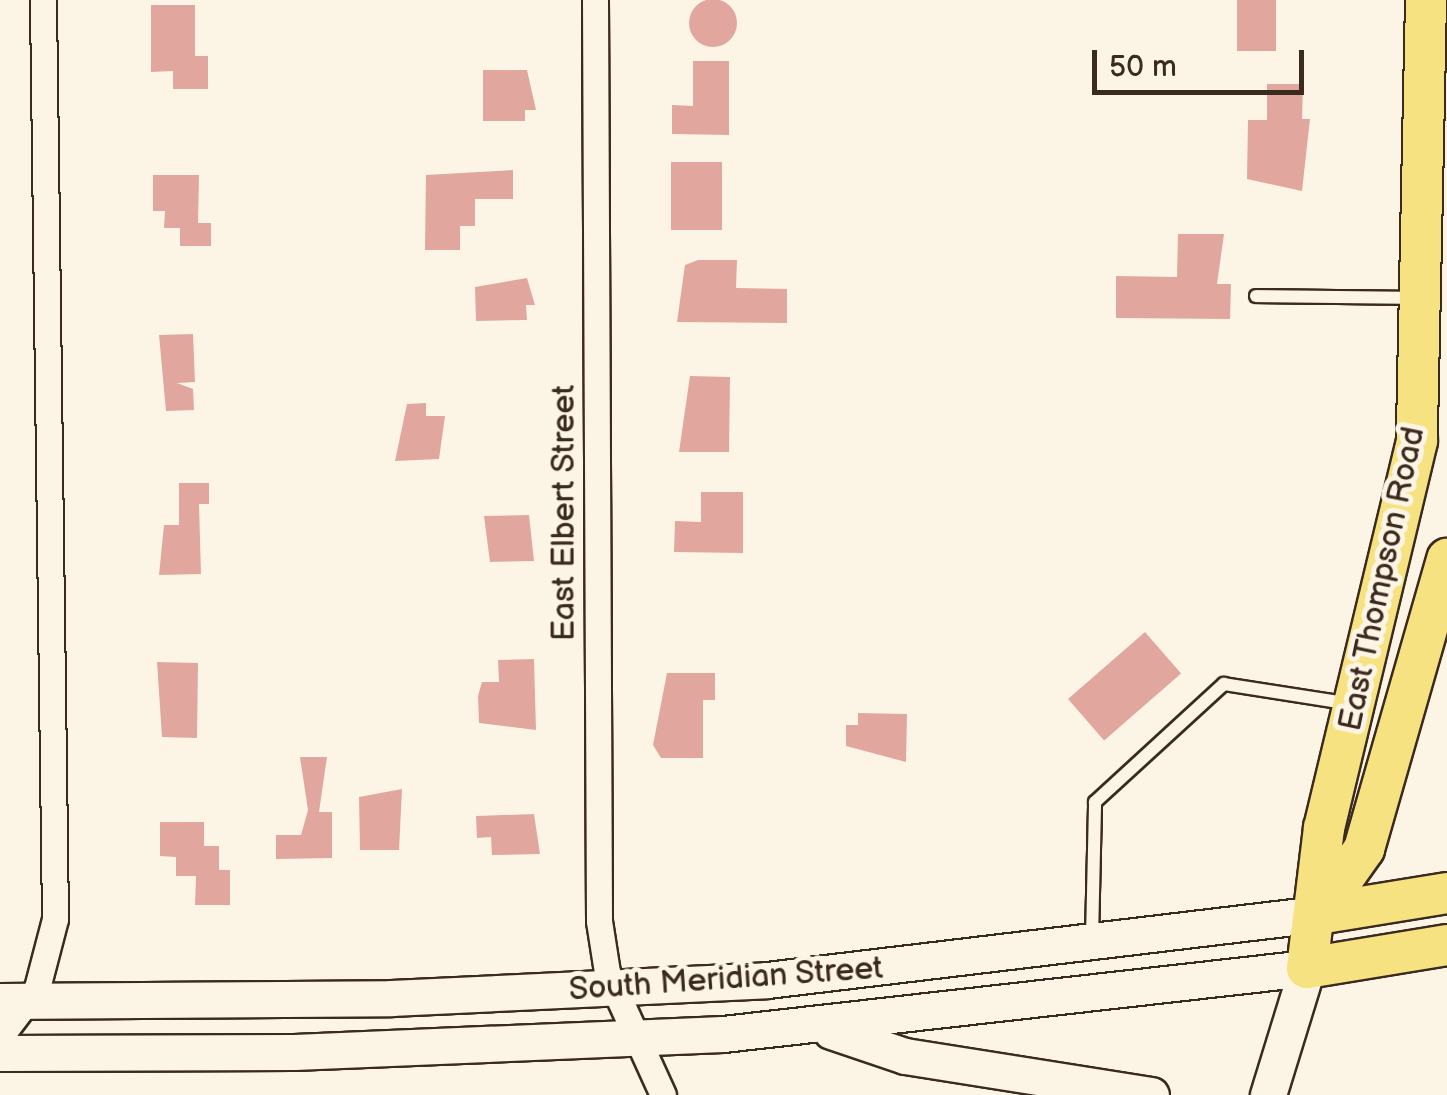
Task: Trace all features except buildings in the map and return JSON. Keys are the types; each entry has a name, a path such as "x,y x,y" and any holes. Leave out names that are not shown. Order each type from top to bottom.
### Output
{"main road":[{"name":"East Thompson Road","path":"1268,1095 1307,968 1318,914 1324,828 1359,705 1417,441 1425,298 1426,0"},
{"name":"East Thompson Road","path":"1318,914 1364,849 1447,559"},
{"name":"South Meridian Street","path":"8,1023 632,1015 1447,893"},
{"name":"South Meridian Street","path":"8,1023 632,1015 816,1026 1307,968 1447,945"},
{"name":"South Meridian Street","path":"816,1026 905,1056 1026,1085 1151,1095"}],"street":[{"path":"8,1023 56,919 43,0"},
{"name":"East Elbert Street","path":"596,0 599,921 663,1095"}],"lane":[{"path":"1256,296 1425,298"},
{"path":"1092,946 1095,802 1224,684 1359,705"}]}
